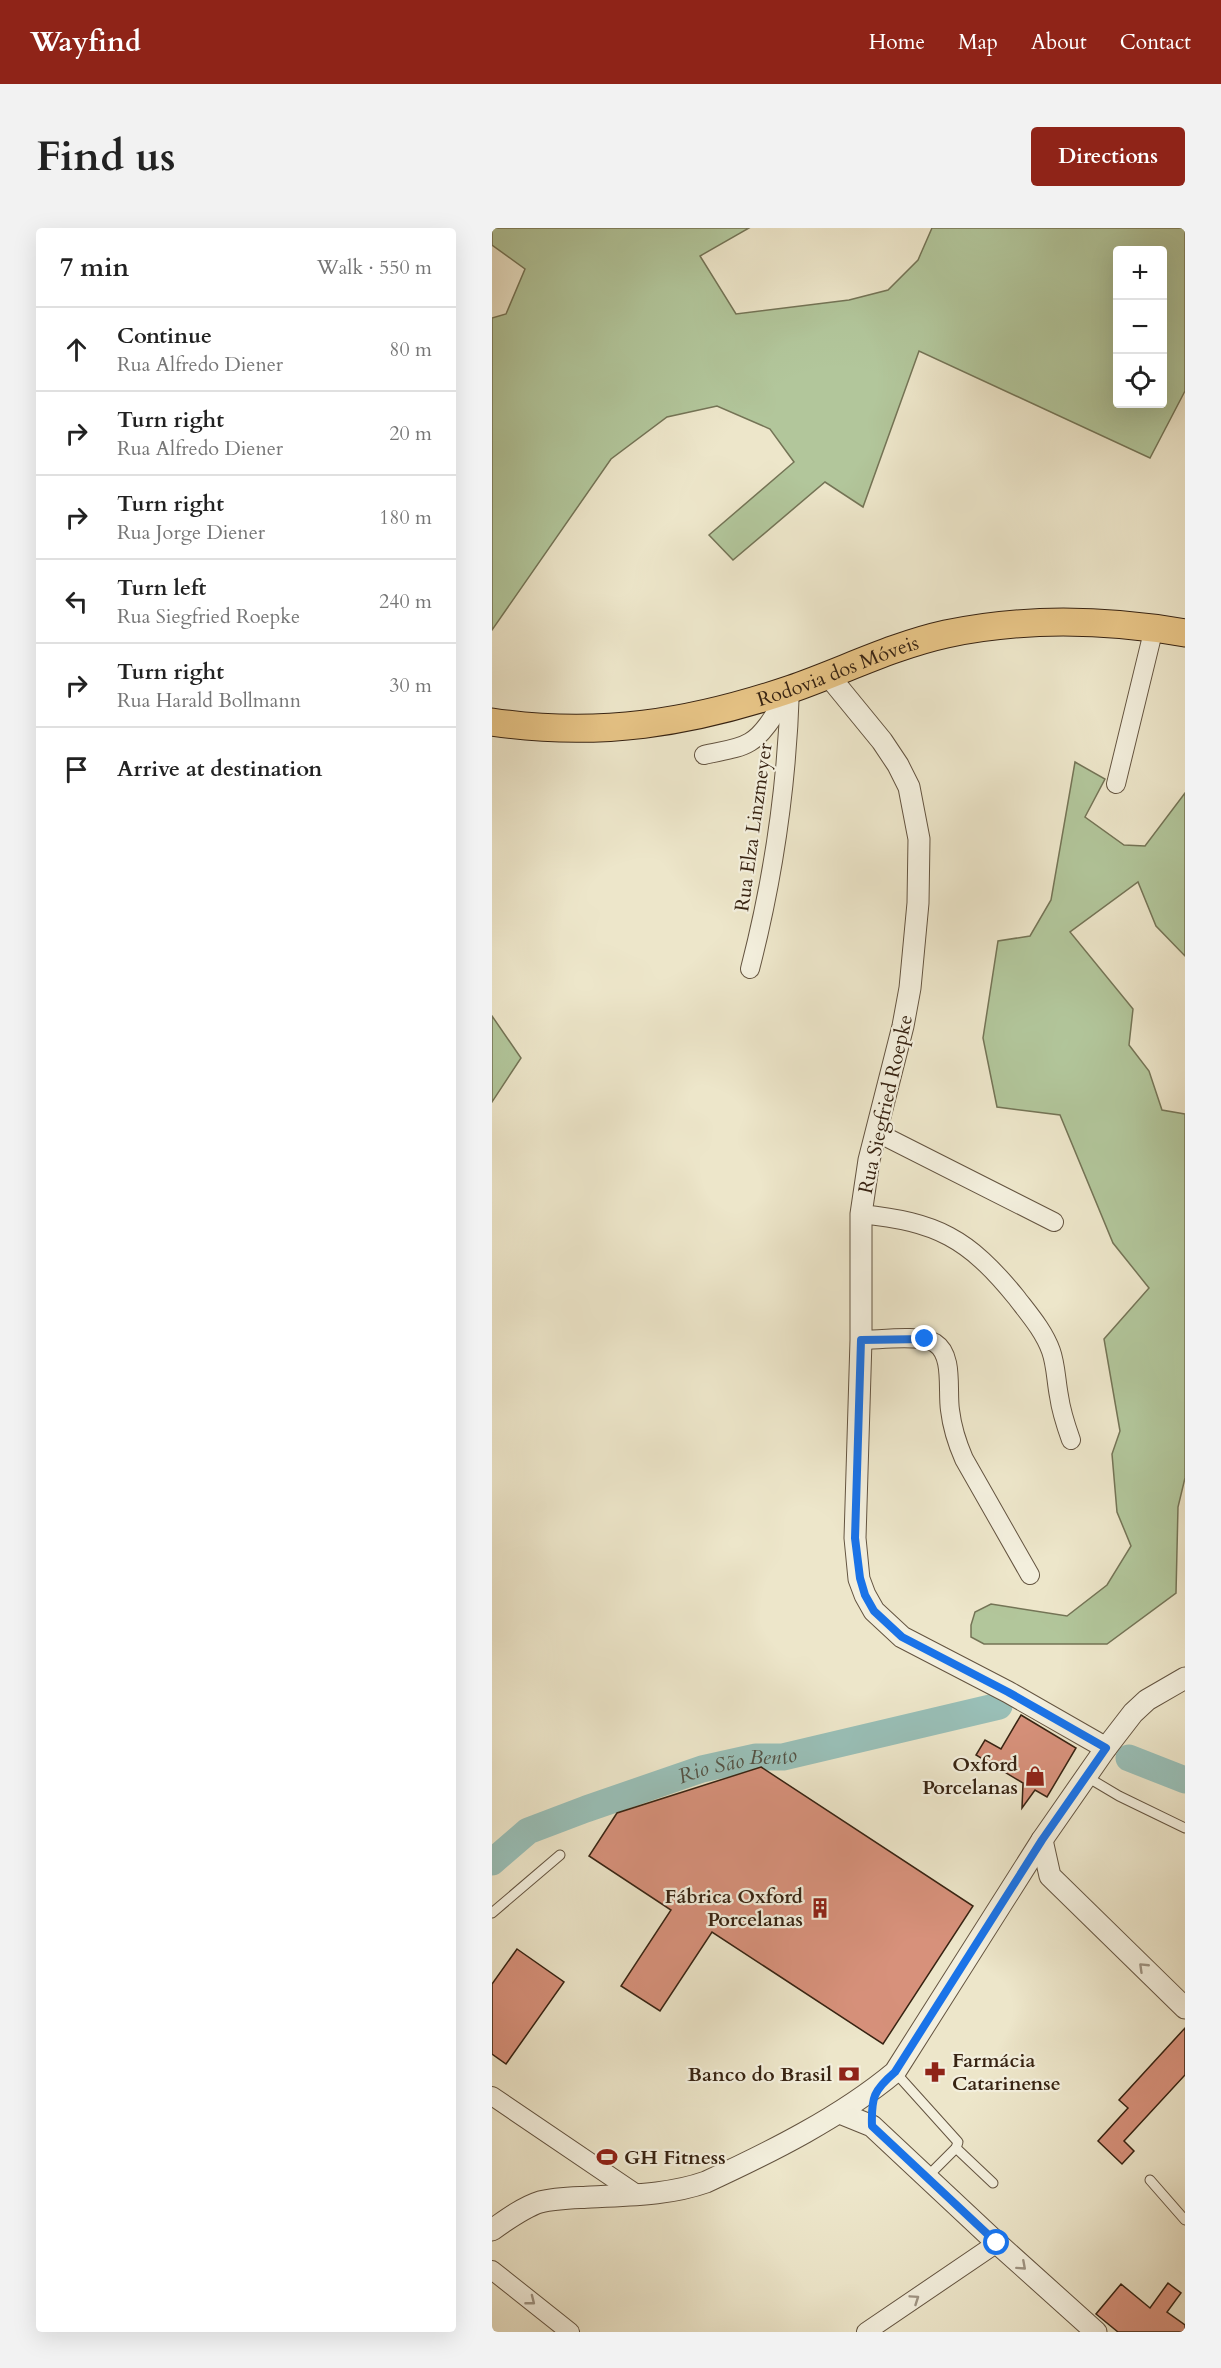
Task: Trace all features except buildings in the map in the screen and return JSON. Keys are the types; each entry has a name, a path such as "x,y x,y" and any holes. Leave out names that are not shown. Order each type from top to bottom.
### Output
{"main road":[{"name":"Rodovia dos Móveis","path":"492,722 565,729 649,725 720,711 790,689 914,642 980,627 1011,623 1089,621 1154,627 1185,633"}],"street":[{"path":"1116,784 1154,627"},
{"name":"Rua Siegfried Roepke","path":"828,675 882,741 898,765 909,787 916,812 919,839 916,934 910,988 903,1026 876,1132 861,1214 861,1340 855,1538 860,1578 865,1595 874,1611 902,1637 1008,1692 1106,1748"},
{"path":"704,755 740,747 751,742 759,735 790,689"},
{"name":"Rua Elza Linzmeyer","path":"750,969 765,907 780,827 787,770 790,689"},
{"path":"876,1132 1054,1222"},
{"path":"861,1214 898,1219 935,1229 974,1251 995,1272 1037,1324 1050,1348 1059,1398 1071,1440"},
{"path":"861,1340 925,1339 935,1343 944,1351 947,1361 950,1408 959,1447 1030,1575"},
{"path":"492,2230 540,2202 672,2192 706,2182 840,2113 879,2086 895,2072 1042,1840 1106,1748 1133,1713 1147,1700 1185,1678"},
{"path":"1042,1840 1050,1876 1185,2008"},
{"path":"1019,1878 1050,1876"},
{"path":"872,2126 872,2112 879,2086"},
{"path":"492,2096 638,2195"},
{"path":"840,2113 872,2126 1096,2332"},
{"path":"866,2332 997,2243"},
{"path":"492,2270 570,2332"}],"lane":[{"path":"1087,1777 1119,1796 1185,1828"},
{"path":"492,1913 560,1855"},
{"path":"895,2072 958,2142 956,2148 927,2177"},
{"path":"956,2148 993,2183"},
{"path":"1150,2180 1185,2220"}],"green space":[{"path":"492,228 749,228 700,256 736,314 849,300 888,290 918,260 932,228 1185,228 1185,391 1150,458 919,351 863,507 825,482 733,560 709,535 794,462 770,429 717,406 667,417 611,459 492,630 492,318 506,314 525,269 492,245"},
{"path":"1075,762 1105,779 1085,817 1124,845 1145,846 1185,793 1185,956 1156,926 1138,882 1070,932 1133,1009 1129,1045 1149,1071 1162,1110 1185,1114 1185,1478 1178,1507 1176,1593 1107,1644 984,1644 971,1637 971,1625 975,1612 991,1604 1067,1616 1107,1585 1131,1546 1117,1512 1112,1454 1120,1431 1104,1339 1149,1288 1113,1243 1060,1115 997,1107 983,1038 998,941 1030,936 1051,900"},
{"path":"492,1016 521,1058 492,1102"}],"waterway":[{"name":"Rio São Bento","path":"492,1862 528,1831 702,1769 756,1757 783,1757 999,1706"},
{"name":"Rio São Bento","path":"1129,1758 1185,1780"}],"place":[{"name":"Oxford Porcelanas","path":"1035,1776"},
{"name":"Fábrica Oxford Porcelanas","path":"820,1908"},
{"name":"Farmácia Catarinense","path":"935,2072"},
{"name":"Banco do Brasil","path":"849,2074"},
{"name":"GH Fitness","path":"607,2157"}],"route":[{"path":"925,1339 861,1340 855,1538 856,1559 865,1595 874,1611 902,1637 959,1665 1106,1748 1042,1840 895,2072 879,2086 874,2098 872,2126 997,2243"}]}
